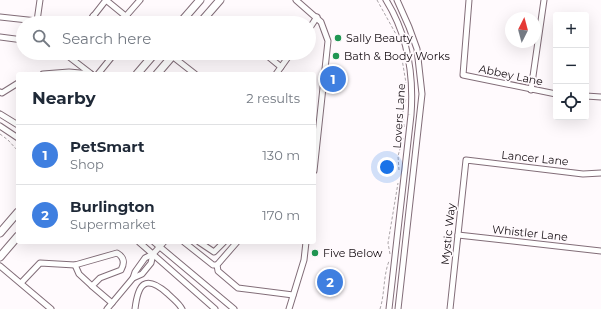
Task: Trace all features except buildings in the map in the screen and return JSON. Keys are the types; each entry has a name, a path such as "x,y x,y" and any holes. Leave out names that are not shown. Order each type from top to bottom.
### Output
{"main road":[{"path":"186,16 200,0"},
{"path":"206,16 220,0"},
{"path":"139,72 149,60"},
{"path":"159,72 170,60"},
{"path":"0,233 16,214"},
{"path":"0,257 16,238"}],"street":[{"path":"38,16 40,0"},
{"path":"93,16 106,0 126,16 140,0"},
{"path":"296,0 316,16"},
{"name":"Lovers Lane","path":"386,0 404,41 412,86 410,122 389,309"},
{"name":"Lovers Lane","path":"397,0 417,49 422,94 398,309"},
{"name":"Abbey Lane","path":"469,0 463,75 553,94"},
{"path":"531,90 544,0"},
{"path":"0,16 16,18"},
{"path":"316,132 328,45 326,31 317,17"},
{"path":"0,37 16,39"},
{"path":"73,60 89,72"},
{"path":"100,72 109,60"},
{"path":"180,60 193,72"},
{"path":"272,60 281,67"},
{"path":"277,72 286,60"},
{"path":"0,92 2,93 16,84"},
{"path":"589,96 601,97"},
{"path":"0,114 16,124"},
{"path":"0,126 16,137"},
{"name":"Lancer Lane","path":"466,160 583,174 601,173"},
{"name":"Mystic Way","path":"450,309 466,160"},
{"name":"Whistler Lane","path":"458,236 601,251"},
{"path":"142,244 215,309"},
{"path":"156,244 234,309"},
{"path":"107,309 134,278 135,272 145,258 154,254 162,244"},
{"path":"187,244 213,265 217,265"},
{"path":"203,244 214,252 222,244"},
{"path":"217,265 235,244"},
{"path":"289,309 304,260 306,244"},
{"path":"21,284 40,262 75,264 113,253 122,256 124,263 121,270 100,278 92,286"},
{"path":"75,264 79,274 112,303"},
{"path":"217,265 218,271 238,288 293,295"},
{"path":"0,266 51,309"},
{"path":"135,309 137,293 144,285 150,283 157,284 182,309"}],"path":[{"path":"377,0 397,37"},
{"path":"401,50 402,68 407,87"},
{"path":"404,132 406,93"},
{"path":"0,134 16,149"},
{"path":"399,173 398,156 403,137"},
{"path":"380,309 384,293 385,272 390,259 388,243 399,179"}],"place":[{"name":"Sally Beauty","path":"338,38"},
{"name":"Bath & Body Works","path":"336,56"},
{"name":"PetSmart","path":"333,79"},
{"name":"Five Below","path":"315,253"},
{"name":"Burlington","path":"330,282"}]}
